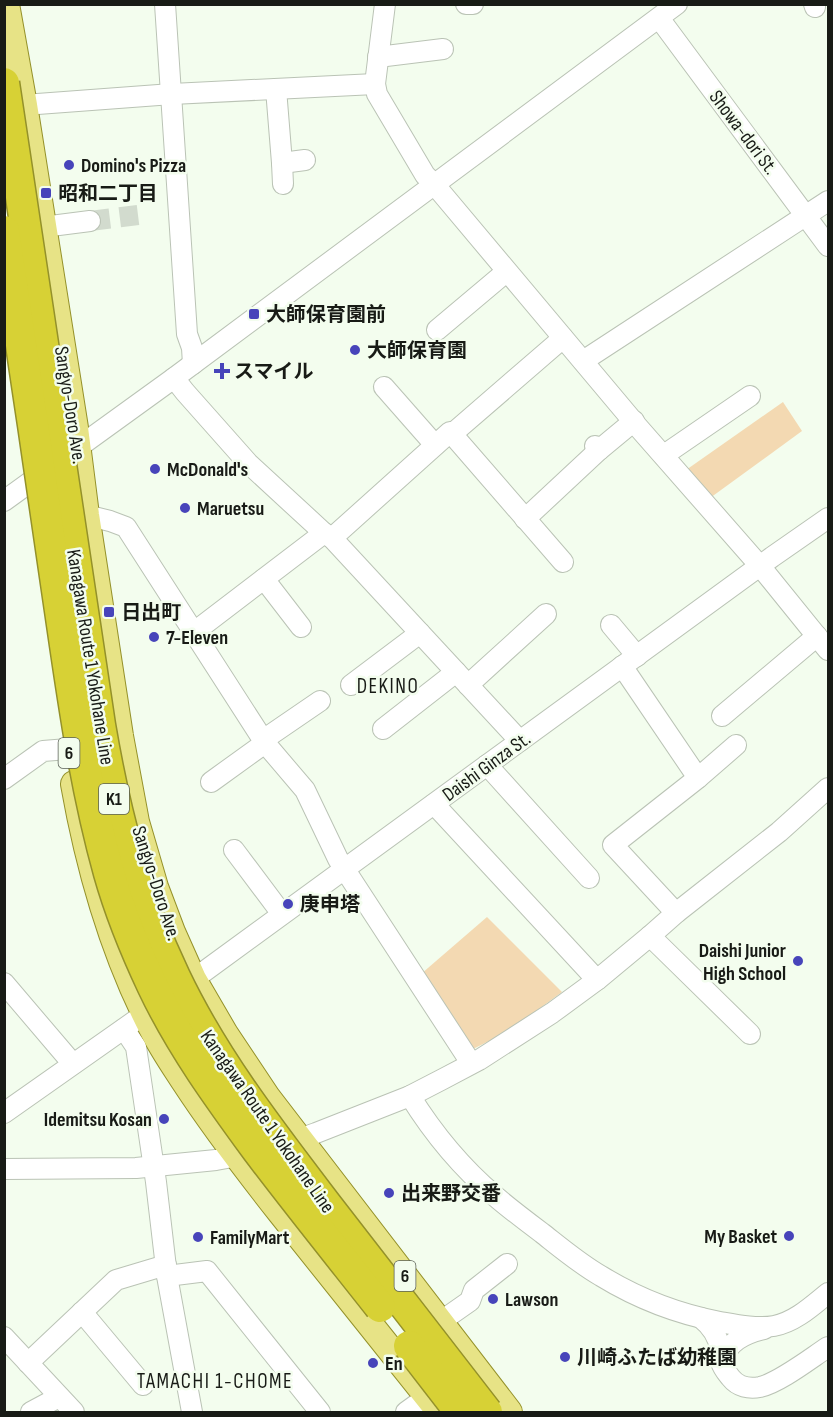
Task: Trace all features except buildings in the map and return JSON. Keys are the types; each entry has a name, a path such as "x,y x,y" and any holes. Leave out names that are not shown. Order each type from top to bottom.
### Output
{"highway":[{"name":"Kanagawa Route 1 Yokohane Line","path":"4,83 108,773 119,822 140,893 175,978 198,1023 225,1066 304,1175 487,1413"},
{"name":"Kanagawa Route 1 Yokohane Line","path":"4,231 78,734 109,875 127,927 153,988 172,1025 221,1102 460,1413"},
{"path":"388,1318 439,1407"}],"main road":[{"name":"Sangyo-Doro Ave.","path":"6,4 14,104 43,227 120,736 136,822 155,887 193,979 225,1034 267,1097 509,1413"},
{"name":"6","path":"4,311 7,344 82,833 134,1021 172,1063 238,1157 439,1407"}],"street":[{"path":"165,4 187,334 192,348 193,364"},
{"path":"385,4 375,84 377,94 425,175 760,566 823,643 722,716"},
{"path":"466,4 473,4"},
{"path":"4,501 193,364 221,335 244,332 361,230 434,184 676,4"},
{"name":"Showa-dori St.","path":"659,18 828,246"},
{"path":"378,57 443,49"},
{"path":"14,104 375,84"},
{"path":"276,89 283,184"},
{"path":"282,163 305,160"},
{"path":"583,361 686,298 828,201"},
{"path":"43,227 90,221"},
{"path":"437,330 506,272"},
{"path":"194,633 264,579 328,535 373,494 450,432 452,434 563,338"},
{"path":"174,378 248,463 328,535 520,741"},
{"path":"384,387 435,445"},
{"path":"664,455 750,396"},
{"path":"525,519 597,448 634,421"},
{"path":"452,434 563,561"},
{"path":"86,515 110,520 126,527 264,742 305,790 338,859 471,1064"},
{"name":"Daishi Ginza St.","path":"4,1113 193,979 828,518"},
{"path":"264,579 301,627"},
{"path":"383,729 462,678 546,614"},
{"path":"611,625 629,661 698,778"},
{"path":"351,685 420,633"},
{"path":"211,782 320,701"},
{"path":"676,913 613,845 736,745"},
{"path":"4,779 43,751 68,749"},
{"path":"487,765 589,878"},
{"path":"4,1169 136,1168 238,1157 300,1140 410,1096 479,1060 552,1013 597,980 640,939 779,832 828,788"},
{"path":"434,804 597,980"},
{"path":"234,850 282,914"},
{"path":"640,939 750,1034"},
{"path":"4,983 73,1064"},
{"path":"134,1021 166,1270 192,1413"},
{"path":"410,1096 438,1136 475,1178 495,1197 594,1271 654,1302 701,1318 750,1326 772,1326"},
{"path":"440,1323 470,1301 474,1290 507,1264"},
{"path":"28,1363 116,1280 166,1270 207,1271 320,1413"},
{"path":"721,1362 724,1351 733,1342 745,1335 784,1324 828,1293"},
{"path":"82,1312 143,1385"},
{"path":"701,1318 716,1335 724,1371 734,1382 745,1388 760,1387 778,1379 828,1347"},
{"path":"4,1337 74,1413"},
{"path":"406,1413 439,1407 472,1363"},
{"path":"31,1413 59,1397"}],"shaded area":[{"path":"783,402 802,431 710,498 686,470"},
{"path":"487,917 562,992 509,1031 471,1050 421,974"}],"tunnel":[{"path":"90,221 138,215"}],"place":[{"name":"Domino's Pizza","path":"69,165"},
{"name":"昭和二丁目","path":"46,193"},
{"name":"大師保育園前","path":"254,314"},
{"name":"大師保育園","path":"355,350"},
{"name":"スマイル","path":"222,371"},
{"name":"McDonald's","path":"155,469"},
{"name":"Maruetsu","path":"185,508"},
{"name":"日出町","path":"109,612"},
{"name":"7-Eleven","path":"154,637"},
{"name":"庚申塔","path":"288,904"},
{"name":"Daishi Junior High School","path":"798,961"},
{"name":"Idemitsu Kosan","path":"164,1119"},
{"name":"出来野交番","path":"389,1193"},
{"name":"My Basket","path":"789,1236"},
{"name":"FamilyMart","path":"198,1237"},
{"name":"Lawson","path":"493,1299"},
{"name":"川崎ふたば幼稚園","path":"565,1357"},
{"name":"En","path":"373,1363"}],"district":[{"name":"DEKINO","path":"388,686"},
{"name":"TAMACHI 1-CHOME","path":"215,1381"}]}
